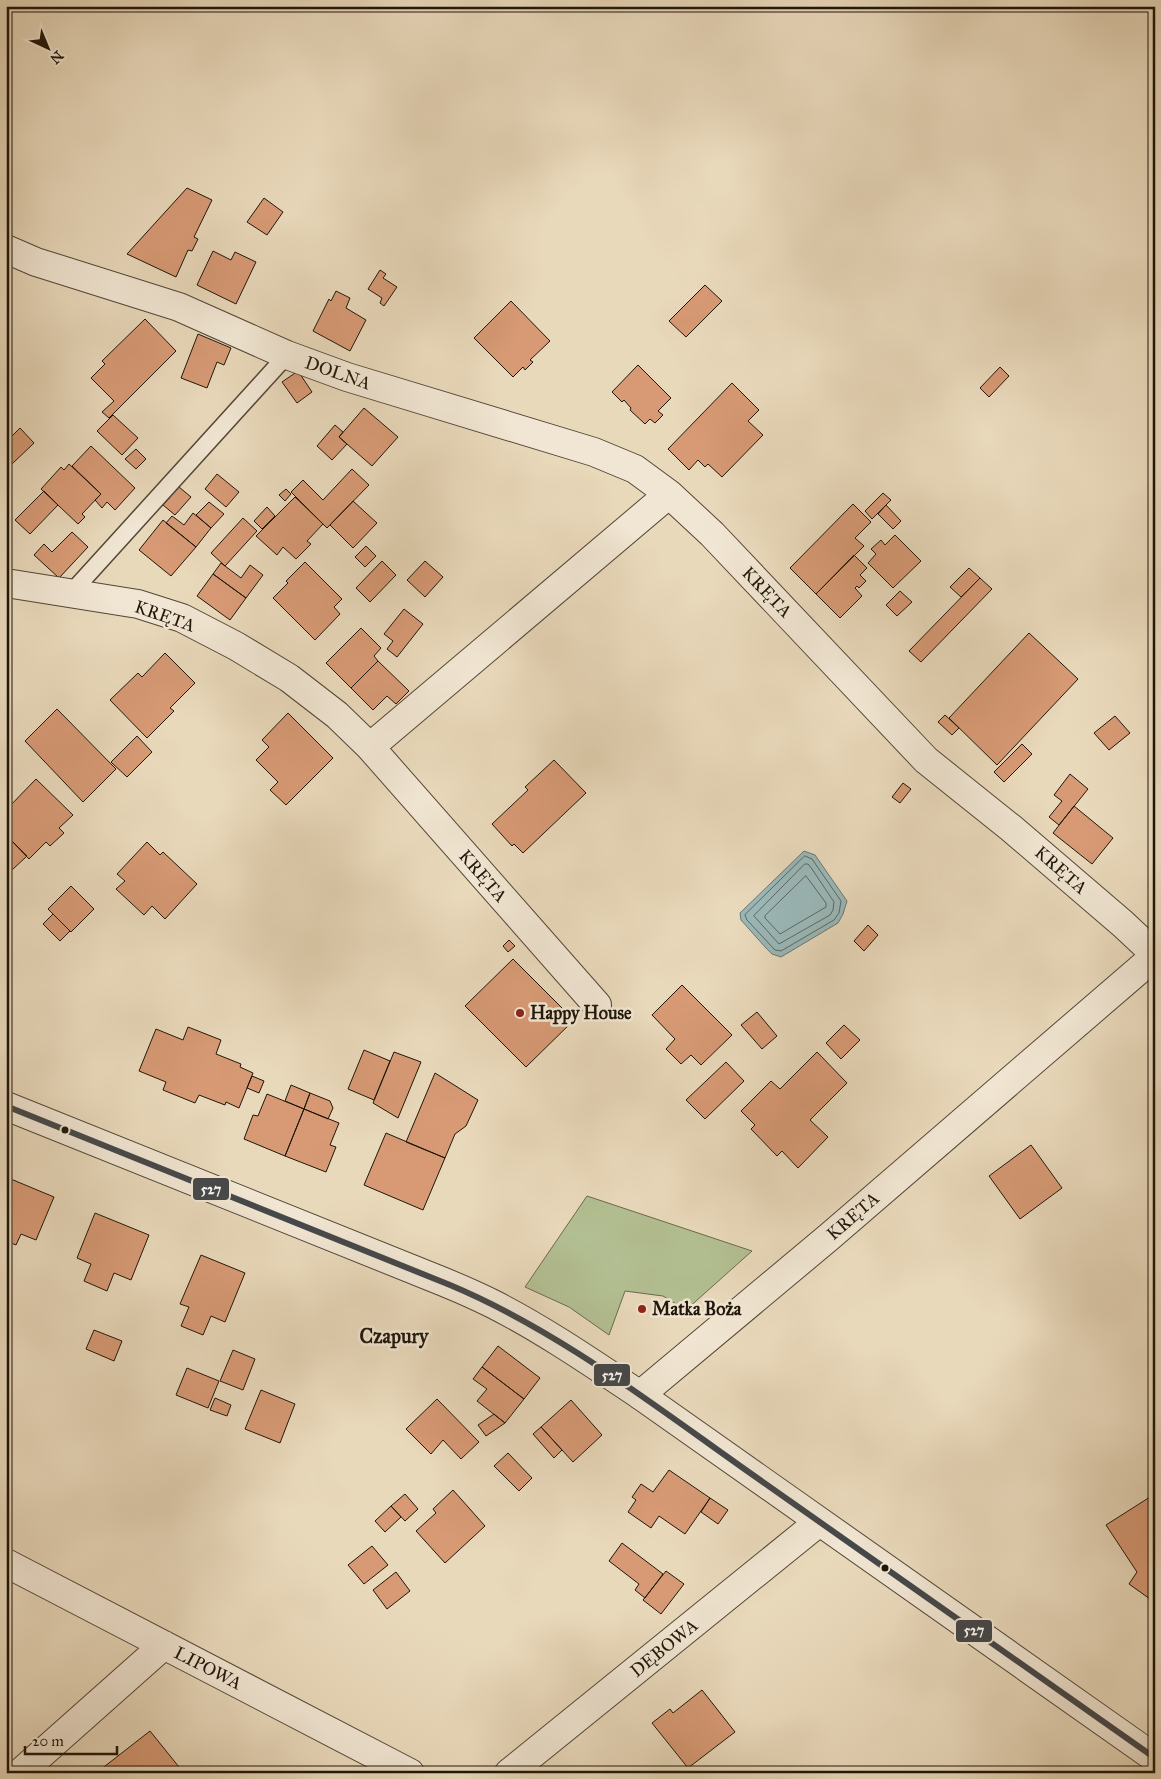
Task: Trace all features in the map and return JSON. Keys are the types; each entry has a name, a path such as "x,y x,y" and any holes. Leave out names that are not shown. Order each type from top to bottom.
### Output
{"street":[{"name":"DOLNA","path":"6,249 36,262 179,308 287,355 347,377 594,452 635,469 669,494"},
{"path":"370,747 669,494"},
{"name":"KRĘTA","path":"640,1395 829,1237 1155,955 1123,924 1011,828 926,760 712,534 669,494"},
{"name":"KRĘTA","path":"6,583 138,604 182,618 236,646 289,678 337,715 370,747 597,1005"},
{"path":"6,1106 453,1286 520,1319 582,1356 640,1395 1155,1758"},
{"name":"DĘBOWA","path":"509,1773 819,1522"},
{"name":"LIPOWA","path":"6,1563 410,1773"},
{"path":"20,1773 164,1645"}],"lane":[{"path":"71,593 287,355"}],"green space":[{"path":"587,1196 752,1251 686,1310 663,1296 625,1291 609,1335 569,1307 525,1287"}],"water":[{"path":"804,851 815,855 847,901 838,923 781,957 772,954 766,948 741,920 740,913"}],"building":[{"path":"187,188 212,200 194,237 198,239 192,251 188,250 176,277 127,254"},
{"path":"264,198 283,212 267,235 247,222"},
{"path":"213,251 231,260 235,252 256,262 236,304 197,285"},
{"path":"380,270 386,274 383,278 397,287 384,306 380,303 382,298 368,289"},
{"path":"705,285 722,301 686,337 669,321"},
{"path":"336,291 350,298 346,308 366,320 350,351 313,331 329,299 331,301"},
{"path":"511,301 550,341 530,360 533,362 525,370 523,367 513,377 474,338"},
{"path":"145,319 176,351 109,418 102,412 114,401 91,378 105,364 102,361"},
{"path":"198,334 231,348 224,365 217,362 207,388 181,378"},
{"path":"638,365 671,398 658,411 663,415 655,423 650,419 645,424 630,410 631,408 624,400 622,402 612,392"},
{"path":"1000,367 1009,376 989,397 980,388"},
{"path":"298,371 312,392 297,403 282,382"},
{"path":"732,383 759,410 748,421 763,435 722,477 708,464 705,467 698,460 689,470 668,449"},
{"path":"364,408 398,437 372,466 339,437"},
{"path":"113,415 138,438 122,455 97,431"},
{"path":"335,425 343,432 339,437 347,444 332,460 317,446"},
{"path":"20,428 34,443 12,464 6,458 6,442"},
{"path":"91,446 135,488 115,510 107,502 102,508 95,500 101,494 72,466"},
{"path":"136,449 146,459 136,469 125,459"},
{"path":"69,464 101,494 82,514 85,517 78,524 41,489 61,467 64,470"},
{"path":"352,469 369,485 327,528 291,492 303,480 323,500"},
{"path":"217,474 239,492 226,507 205,489"},
{"path":"179,487 191,497 175,515 163,505"},
{"path":"286,489 291,494 285,501 279,495"},
{"path":"44,491 58,505 30,534 15,520"},
{"path":"883,493 891,500 872,519 865,511"},
{"path":"295,497 323,524 307,541 311,544 296,559 283,547 277,555 256,536"},
{"path":"353,501 377,523 353,548 330,525"},
{"path":"209,502 224,514 211,528 196,515"},
{"path":"853,504 871,522 855,538 864,546 816,594 790,568"},
{"path":"886,505 901,521 893,529 878,514"},
{"path":"267,507 275,516 262,529 254,521"},
{"path":"193,513 211,528 196,547 166,523 172,516 184,525"},
{"path":"243,518 257,531 225,566 211,553"},
{"path":"163,520 196,547 171,576 139,550"},
{"path":"72,532 88,547 59,578 34,555 44,544 52,552"},
{"path":"895,535 921,561 893,588 868,563 876,554 871,549 881,540 885,545"},
{"path":"366,546 376,556 365,567 355,557"},
{"path":"854,555 867,568 860,575 866,581 859,588 857,586 855,588 862,596 840,618 816,594"},
{"path":"382,561 396,575 370,602 356,588"},
{"path":"425,561 443,577 425,597 407,580"},
{"path":"305,562 342,599 334,607 340,614 315,640 273,598 288,583 286,581"},
{"path":"221,563 241,578 250,565 263,575 246,598 213,574"},
{"path":"969,568 980,578 961,597 950,587"},
{"path":"213,574 246,598 230,620 197,596"},
{"path":"980,578 992,589 921,662 909,651"},
{"path":"900,591 912,602 897,616 886,605"},
{"path":"404,609 423,624 397,657 387,649 393,641 384,634"},
{"path":"361,628 381,648 374,656 378,661 351,688 326,663"},
{"path":"1029,633 1078,679 997,765 949,718"},
{"path":"165,653 195,683 170,708 174,711 147,738 110,700 138,673 142,677"},
{"path":"378,661 409,691 396,704 387,696 373,710 351,688"},
{"path":"57,709 116,769 83,802 25,741"},
{"path":"288,713 333,758 286,805 270,790 278,782 256,760 269,747 262,740"},
{"path":"945,715 959,728 952,735 938,722"},
{"path":"1115,716 1130,733 1109,750 1094,733"},
{"path":"137,736 152,752 127,777 111,762"},
{"path":"1022,744 1032,754 1004,782 994,772"},
{"path":"554,760 586,793 523,853 514,844 512,846 492,824 528,790 525,787"},
{"path":"1070,774 1088,789 1059,825 1049,817 1062,801 1054,795"},
{"path":"36,779 73,815 59,828 64,833 50,846 46,842 29,859 6,835 6,810"},
{"path":"903,783 911,789 900,803 892,797"},
{"path":"1074,806 1113,838 1092,864 1053,833"},
{"path":"6,835 27,856 12,870 6,864"},
{"path":"147,842 160,855 163,852 197,884 165,919 152,906 144,915 116,889 125,881 117,874"},
{"path":"71,886 94,909 71,932 48,909"},
{"path":"53,914 70,931 60,941 43,924"},
{"path":"868,925 878,935 864,951 854,941"},
{"path":"509,940 515,946 508,952 503,946"},
{"name":"Happy House","path":"513,959 574,1020 526,1067 465,1006"},
{"path":"682,985 732,1035 701,1065 691,1055 681,1064 666,1049 675,1039 652,1015"},
{"path":"757,1012 777,1036 762,1049 741,1025"},
{"path":"844,1025 860,1040 841,1059 826,1043"},
{"path":"188,1027 221,1040 216,1054 241,1064 240,1067 253,1073 239,1108 226,1102 225,1105 199,1095 195,1103 163,1090 166,1082 139,1071 156,1029 183,1040"},
{"path":"364,1050 390,1061 374,1100 348,1089"},
{"path":"394,1052 421,1062 398,1118 373,1103"},
{"path":"817,1052 847,1083 810,1120 828,1137 798,1168 782,1151 777,1156 751,1129 755,1125 741,1111 771,1081 780,1089"},
{"path":"726,1062 744,1081 705,1119 686,1100"},
{"path":"435,1073 478,1100 466,1126 455,1134 445,1158 406,1142"},
{"path":"252,1076 264,1081 259,1093 247,1088"},
{"path":"291,1085 310,1093 304,1109 285,1101"},
{"path":"310,1093 330,1101 333,1108 328,1119 304,1109"},
{"path":"267,1094 304,1109 285,1156 244,1139 253,1115 258,1116"},
{"path":"304,1109 339,1123 330,1145 336,1147 326,1172 285,1156"},
{"path":"386,1133 445,1158 423,1210 364,1185"},
{"path":"1031,1145 1062,1188 1020,1219 989,1176"},
{"path":"6,1177 54,1197 36,1240 21,1234 16,1245 6,1241"},
{"path":"95,1213 149,1235 131,1280 114,1273 107,1291 84,1281 91,1264 77,1258"},
{"path":"201,1255 245,1273 225,1322 211,1316 203,1335 181,1326 189,1307 180,1304"},
{"path":"94,1330 122,1341 114,1361 86,1349"},
{"path":"498,1346 540,1378 524,1399 482,1367"},
{"path":"233,1350 255,1359 243,1390 220,1381"},
{"path":"482,1367 524,1399 505,1423 477,1401 487,1389 473,1379"},
{"path":"187,1368 219,1381 208,1408 176,1395"},
{"path":"261,1390 295,1404 280,1443 245,1429"},
{"path":"215,1398 231,1405 227,1416 210,1410"},
{"path":"437,1399 479,1442 461,1459 443,1440 431,1454 406,1429"},
{"path":"571,1400 602,1435 573,1462 541,1427"},
{"path":"494,1414 505,1423 486,1436 478,1425"},
{"path":"541,1427 562,1450 554,1458 533,1434"},
{"path":"508,1453 532,1478 519,1491 494,1466"},
{"path":"669,1470 710,1498 685,1534 659,1516 651,1528 628,1512 636,1500 632,1497 641,1484 653,1492"},
{"path":"453,1490 485,1526 445,1563 416,1531 436,1513 433,1509"},
{"path":"405,1494 418,1509 405,1521 391,1506"},
{"path":"1150,1497 1155,1504 1155,1593 1150,1599 1129,1584 1137,1572 1106,1525"},
{"path":"710,1498 728,1510 718,1524 701,1512"},
{"path":"391,1506 401,1517 385,1532 375,1521"},
{"path":"622,1543 663,1574 645,1598 635,1590 639,1584 609,1561"},
{"path":"372,1546 388,1565 364,1584 348,1565"},
{"path":"666,1571 684,1584 661,1614 643,1600"},
{"path":"396,1572 410,1591 387,1609 373,1590"},
{"path":"702,1690 735,1732 688,1768 652,1723 670,1709 673,1713"},
{"path":"150,1731 179,1767 171,1773 102,1773 100,1770"}],"transit line":[{"name":"527","path":"6,1106 450,1285 491,1304 569,1347 644,1397 1155,1758"}],"place":[{"name":"Happy House","path":"520,1013"},
{"name":"Matka Boża","path":"642,1309"}],"district":[{"name":"Czapury","path":"394,1336"}]}
